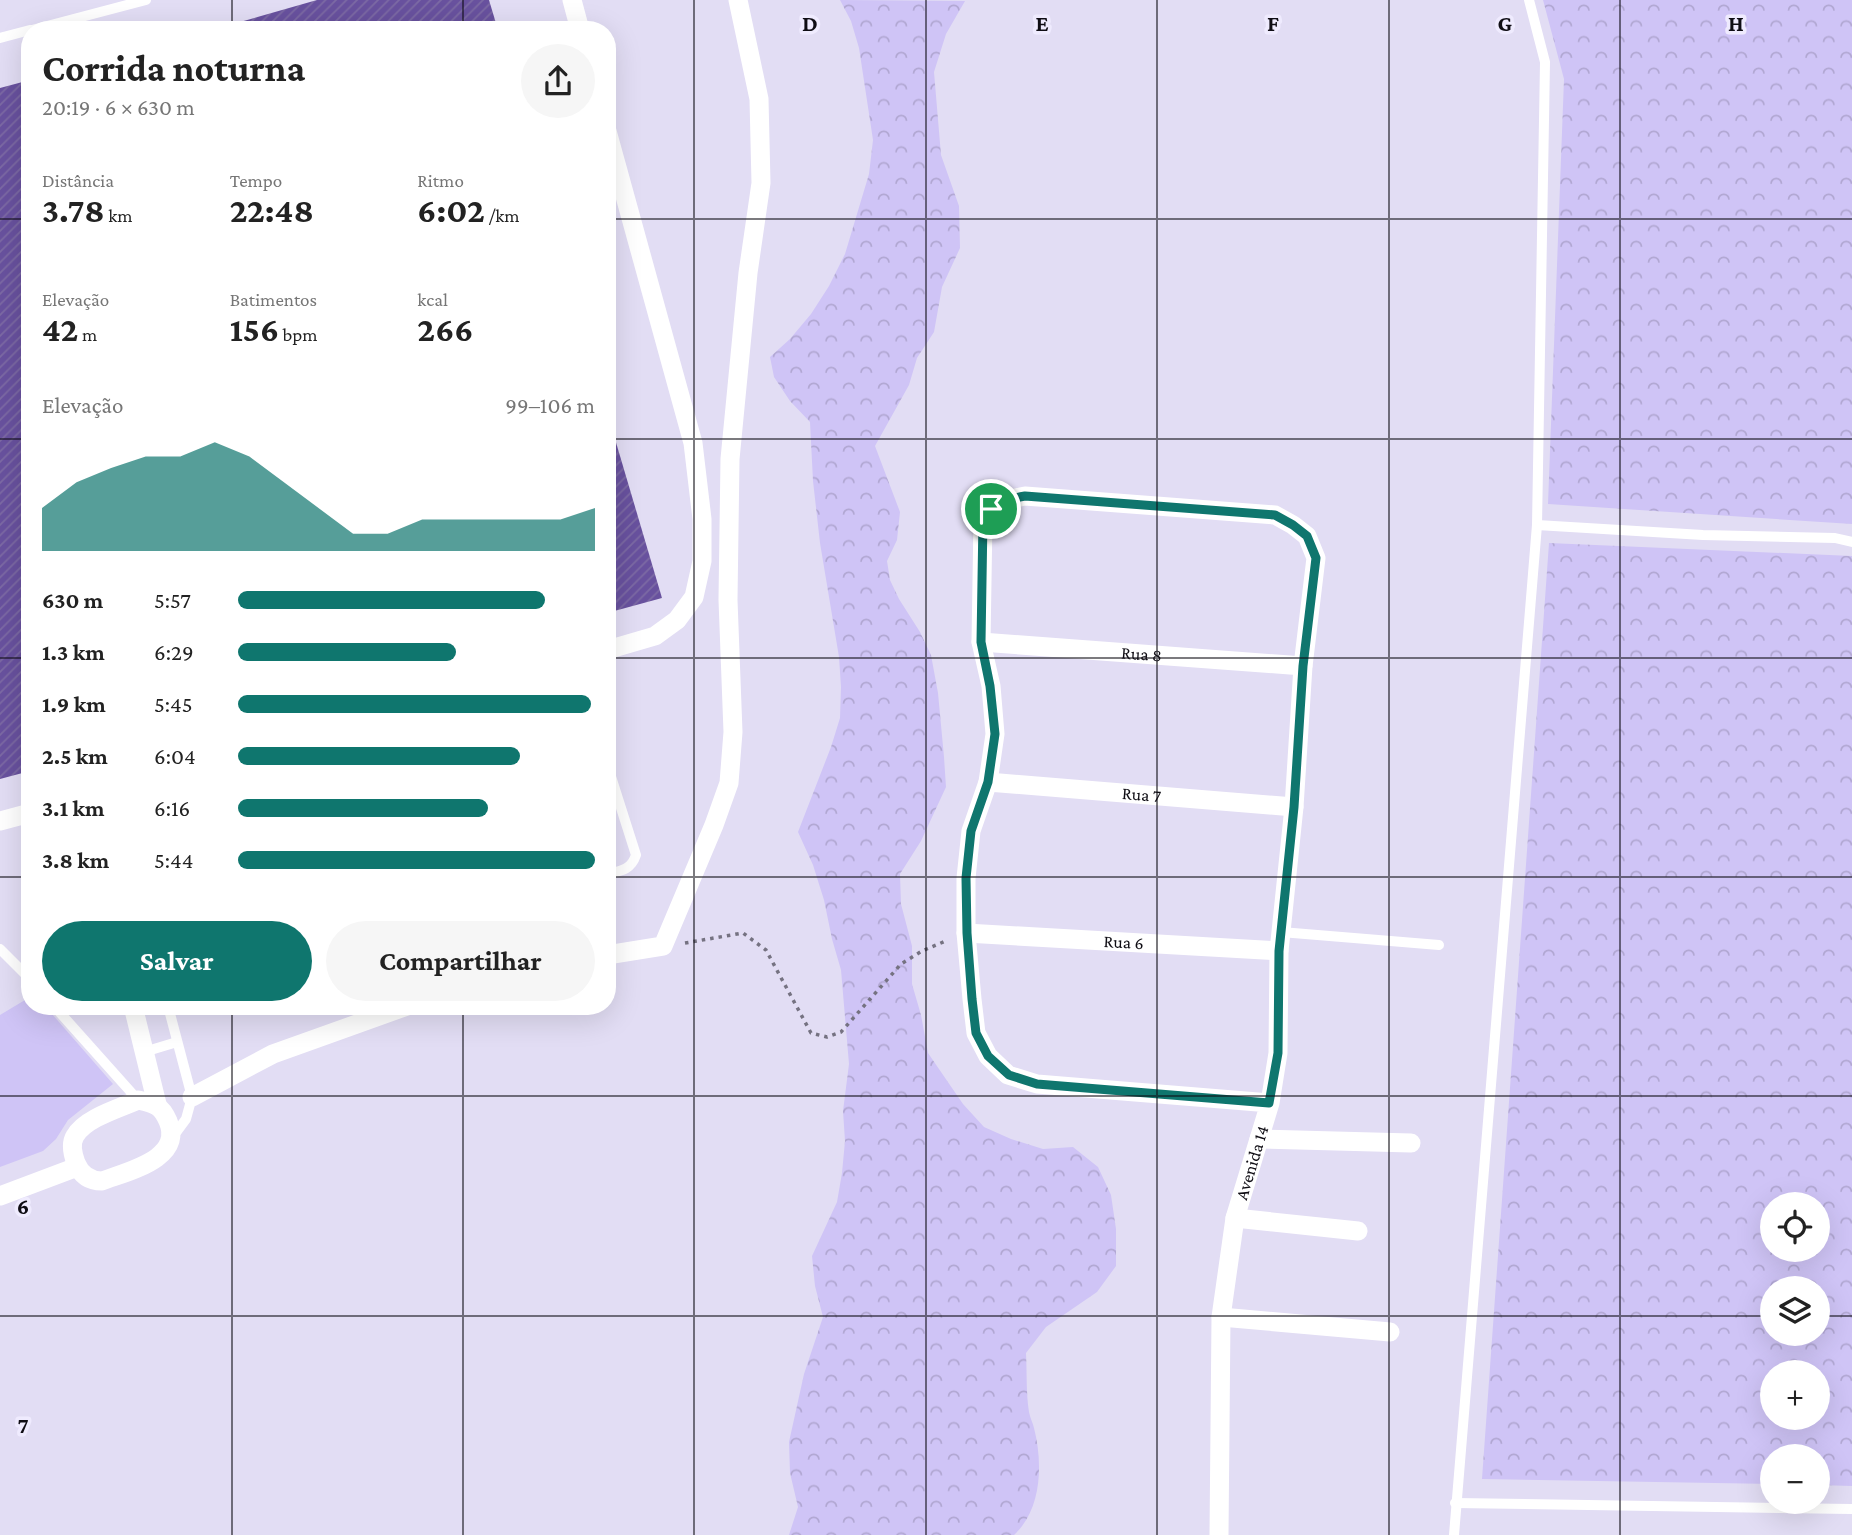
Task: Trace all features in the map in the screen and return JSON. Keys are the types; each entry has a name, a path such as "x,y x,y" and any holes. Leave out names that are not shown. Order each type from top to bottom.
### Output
{"street":[{"path":"572,0 578,21"},
{"path":"616,954 663,946 729,783 733,732 728,600 730,459 748,273 761,183 759,99 738,0"},
{"path":"616,164 693,443 702,519 702,561 694,597 677,620 655,636 616,647"},
{"name":"Avenida 14","path":"981,642 983,519 1003,500 1025,496 1275,515 1307,536 1316,558 1303,666 1294,807 1280,942 1278,1053 1269,1103 1235,1218 1221,1317 1217,1535"},
{"path":"981,642 990,686 995,734 988,782 971,831 966,878 967,933 976,1033 988,1056 1009,1075 1037,1084 1269,1103"},
{"name":"Rua 8","path":"981,642 1303,666"},
{"name":"Rua 7","path":"988,782 1294,807"},
{"path":"0,821 21,815"},
{"name":"Rua 6","path":"967,933 1280,942"},
{"path":"135,1015 144,1052 147,1102"},
{"path":"192,1097 273,1054 382,1015"},
{"path":"147,1102 164,1113 170,1125 172,1138 163,1153 154,1161 102,1181 86,1177 76,1161 72,1146 75,1136 93,1120 147,1102"},
{"path":"1259,1139 1411,1143"},
{"path":"0,1182 76,1161"},
{"path":"0,1196 76,1161"},
{"path":"1235,1218 1358,1231"},
{"path":"1221,1317 1391,1332"}],"lane":[{"path":"66,21 146,0"},
{"path":"1454,1535 1537,525 1545,61 1529,0"},
{"path":"0,38 21,33"},
{"path":"1537,525 1835,538 1852,542"},
{"path":"616,792 636,855 633,864 616,872"},
{"path":"1280,942 1439,945"},
{"path":"0,950 21,970"},
{"path":"63,1015 147,1102"},
{"path":"170,1015 192,1097 186,1119 172,1138"},
{"path":"144,1052 177,1042"},
{"path":"1455,1503 1852,1509"}],"path":[{"path":"663,946 743,933 766,950 811,1033 827,1037 841,1032 901,964 922,951 967,933"}],"green space":[{"path":"840,0 965,1 946,34 934,72 941,155 959,206 960,248 942,287 934,332 917,358 909,385 875,446 900,512 897,540 887,561 890,580 931,655 938,693 944,757 946,787 921,841 900,874 901,904 912,946 912,984 928,1053 963,1104 984,1127 1043,1149 1073,1147 1098,1167 1111,1195 1116,1229 1116,1266 1097,1292 1046,1327 1026,1353 1029,1414 1037,1442 1039,1470 1035,1499 1030,1512 1014,1535 789,1535 798,1507 790,1473 789,1442 804,1374 823,1317 815,1286 812,1256 837,1202 845,1141 843,1111 849,1064 841,970 824,900 813,865 798,832 840,718 839,657 820,543 810,422 790,401 774,377 770,357 811,314 829,286 845,254 869,174 873,140 859,48 851,21"},
{"path":"1543,0 1852,0 1852,524 1548,504 1564,79"},
{"path":"1549,543 1852,556 1852,1486 1830,1485 1830,1444 1760,1444 1760,1484 1482,1479"},
{"path":"21,1002 21,1015 53,1015 113,1084 68,1120 56,1139 43,1151 0,1167 0,1015"}],"building":[{"path":"317,0 489,0 495,21 244,21"},
{"path":"21,82 21,773 0,779 0,88"},
{"path":"616,442 662,598 616,611"}],"route":[{"path":"1025,496 1275,515 1307,536 1316,558 1303,666 1294,807 1279,951 1278,1053 1269,1103 1037,1084 1009,1075 988,1056 976,1033 967,933 966,878 971,831 988,782 995,734 990,686 981,642 983,519 991,509 1003,500 1025,496"}]}
